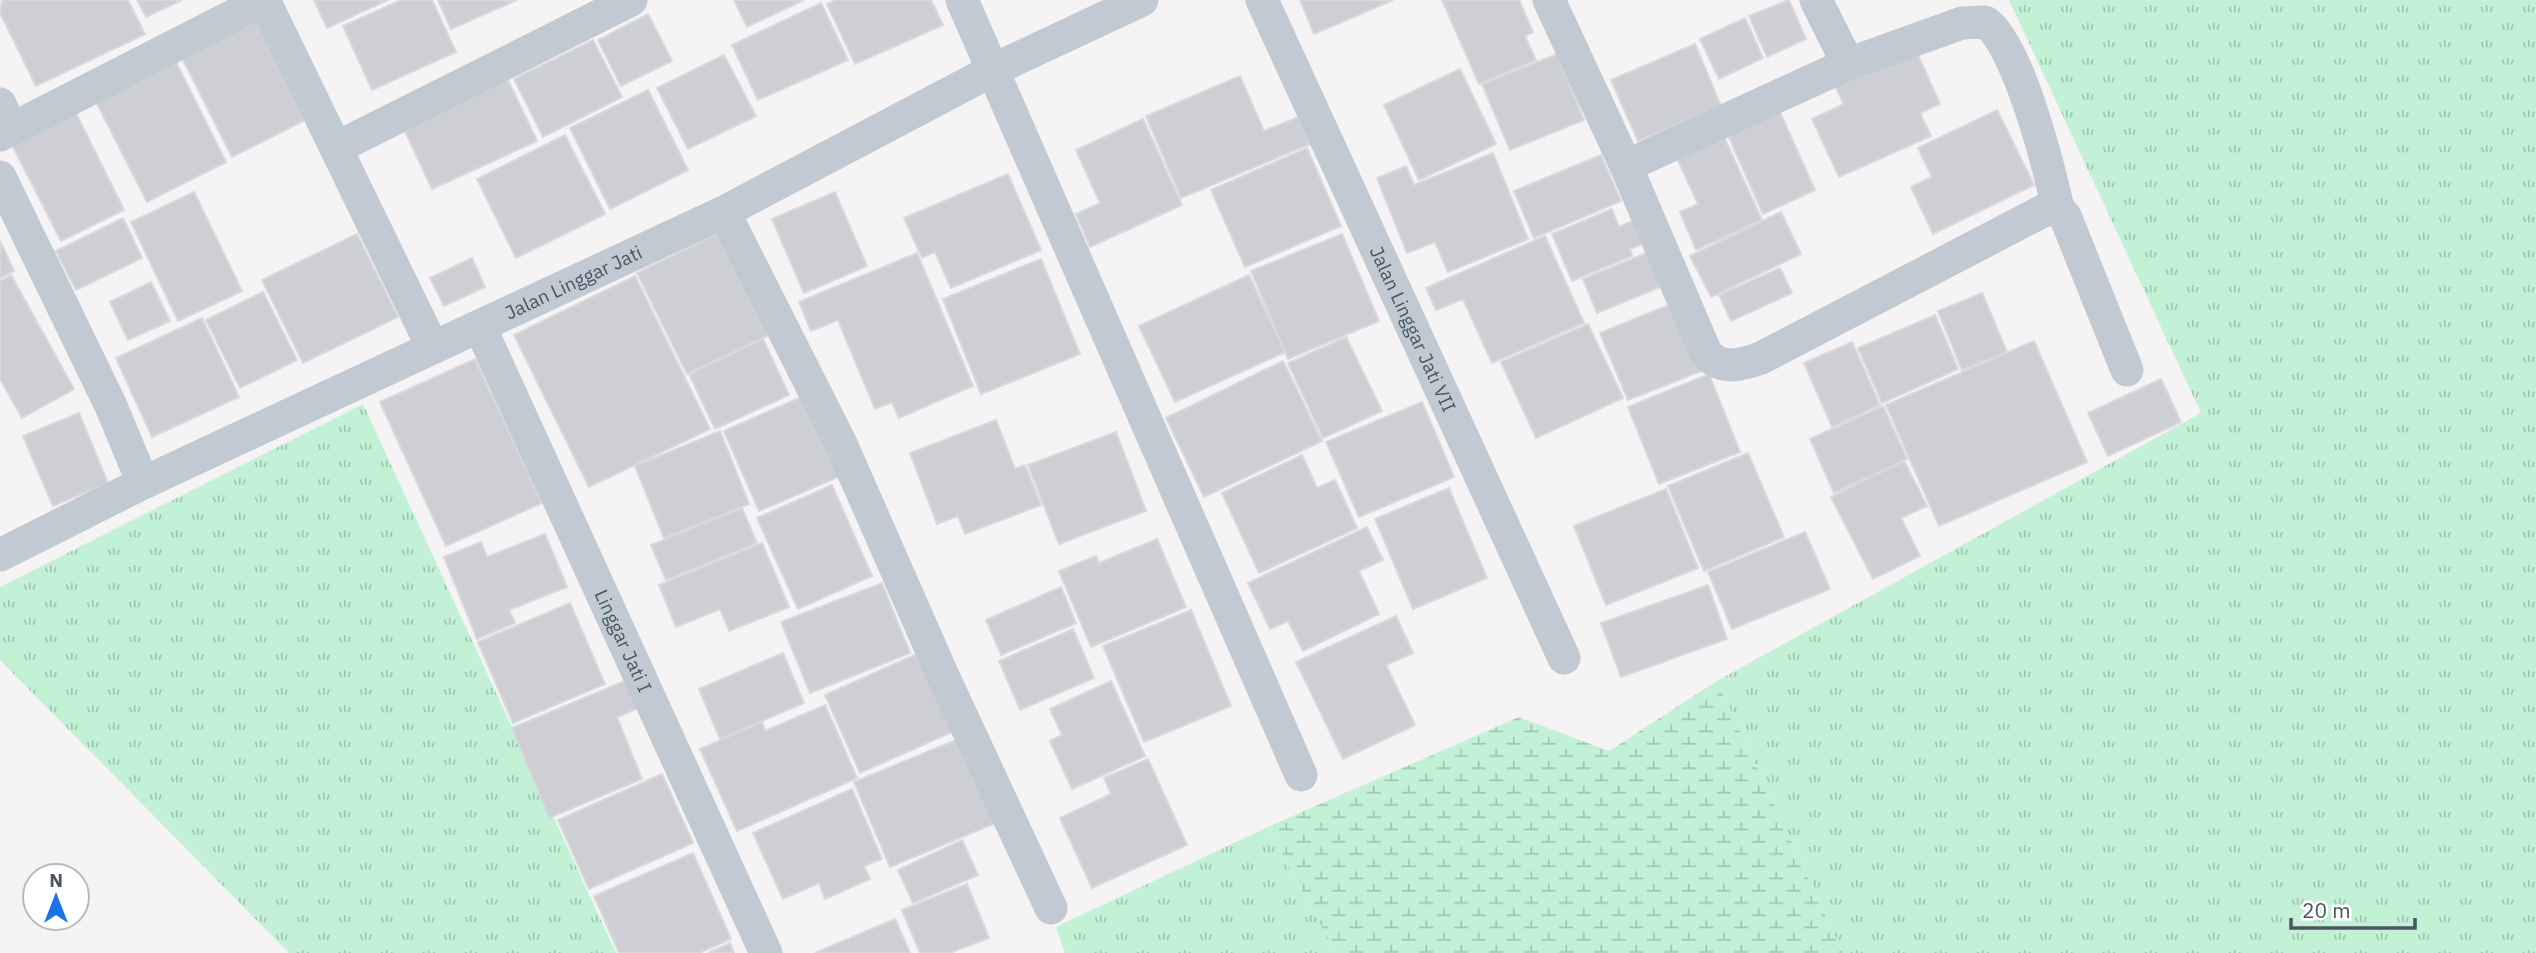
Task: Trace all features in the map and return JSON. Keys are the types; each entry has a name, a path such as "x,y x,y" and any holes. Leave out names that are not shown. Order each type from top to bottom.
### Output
{"street":[{"path":"4,123 264,0 338,147 433,348"},
{"path":"338,147 632,0"},
{"path":"962,0 995,69 1301,775"},
{"name":"Jalan Linggar Jati","path":"0,555 144,483 724,212 995,69 1142,0"},
{"name":"Jalan Linggar Jati VII","path":"1262,0 1564,658"},
{"path":"1549,0 1626,166 1706,353 1713,361 1725,365 1745,364 1761,358 2043,211 2058,208"},
{"path":"1816,0 1848,64"},
{"path":"1626,166 1848,64 1962,23 1985,22 1992,26 2008,53 2046,155 2058,208 2065,216 2127,370"},
{"path":"0,177 111,406 144,483"},
{"path":"724,212 841,444 948,688 1051,908"},
{"name":"Linggar Jati I","path":"480,327 766,953"}],"green space":[{"path":"2009,0 2536,0 2536,953 1843,953 1717,681 2201,413"},
{"path":"363,404 616,953 289,953 0,660 0,587"},
{"path":"1717,681 1843,953 1336,953 1268,827 1519,717 1609,751"},
{"path":"1268,827 1336,953 1065,953 1056,927"}],"building":[{"path":"2,0 128,0 145,34 36,86 0,13"},
{"path":"137,0 182,0 146,17"},
{"path":"314,0 388,0 327,28"},
{"path":"401,0 432,0 456,52 372,90 343,26"},
{"path":"438,0 517,0 451,29"},
{"path":"734,0 804,0 747,27"},
{"path":"836,0 931,0 943,25 855,64 827,4"},
{"path":"1300,0 1393,0 1314,34"},
{"path":"1442,0 1519,0 1533,32 1525,36 1536,60 1479,84"},
{"path":"1789,0 1806,39 1767,57 1749,16"},
{"path":"821,3 848,60 758,100 732,45"},
{"path":"254,14 307,119 232,157 179,52"},
{"path":"648,14 672,61 621,86 598,40"},
{"path":"1745,18 1763,58 1719,79 1700,39"},
{"path":"593,40 622,97 543,137 514,79"},
{"path":"1695,44 1721,106 1638,141 1611,80"},
{"path":"1914,46 1940,104 1920,113 1931,136 1839,177 1812,119 1844,104 1833,82"},
{"path":"1557,54 1584,120 1510,150 1482,84"},
{"path":"724,55 756,116 688,149 657,88"},
{"path":"175,60 226,162 147,202 95,100"},
{"path":"1460,69 1496,144 1419,180 1384,105"},
{"path":"1240,76 1264,131 1298,117 1310,144 1181,198 1146,116"},
{"path":"507,78 537,141 432,189 402,125"},
{"path":"648,90 688,170 610,209 570,128"},
{"path":"1779,110 1815,190 1763,214 1727,133"},
{"path":"1997,110 2034,185 1933,234 1911,187 1932,177 1918,148"},
{"path":"75,111 124,210 61,241 11,143"},
{"path":"1143,119 1182,205 1090,247 1076,214 1100,203 1076,150"},
{"path":"565,135 605,214 516,258 477,179"},
{"path":"1723,135 1762,220 1696,250 1680,212 1698,204 1676,156"},
{"path":"1307,148 1341,226 1245,267 1211,190"},
{"path":"1493,153 1528,239 1448,272 1435,242 1407,253 1377,178 1406,166 1414,185"},
{"path":"1601,155 1621,201 1534,238 1514,191"},
{"path":"1008,174 1041,250 951,288 935,252 922,258 904,218"},
{"path":"194,192 242,291 178,321 131,222"},
{"path":"835,192 867,266 804,293 772,219"},
{"path":"1612,209 1619,227 1637,219 1648,242 1630,249 1632,256 1572,281 1552,234"},
{"path":"1781,212 1801,254 1711,297 1690,256"},
{"path":"123,218 142,258 76,290 56,251"},
{"path":"727,229 777,331 687,374 637,273"},
{"path":"357,234 398,317 303,363 262,280"},
{"path":"1342,234 1379,321 1288,359 1251,271"},
{"path":"1545,236 1584,323 1492,363 1463,299 1436,310 1426,288"},
{"path":"0,241 14,271 0,278"},
{"path":"1656,249 1670,283 1597,313 1583,279"},
{"path":"917,253 973,386 899,418 892,402 875,409 838,320 811,331 799,302"},
{"path":"472,258 485,287 444,306 430,278"},
{"path":"1041,259 1080,354 981,394 943,299"},
{"path":"1780,268 1792,293 1731,321 1719,295"},
{"path":"11,275 74,389 22,418 0,379 0,281"},
{"path":"1249,275 1285,352 1175,402 1139,326"},
{"path":"635,276 710,429 589,487 514,335"},
{"path":"151,282 170,321 128,340 110,302"},
{"path":"263,292 297,360 240,388 206,320"},
{"path":"1982,293 2007,352 1962,370 1938,311"},
{"path":"1676,302 1704,370 1628,400 1600,333"},
{"path":"1935,315 1958,369 1882,403 1858,348"},
{"path":"202,318 239,397 152,437 116,358"},
{"path":"1588,324 1623,398 1536,438 1501,362"},
{"path":"1346,337 1382,411 1323,438 1288,363"},
{"path":"763,339 789,395 715,429 689,374"},
{"path":"2034,341 2087,462 1939,526 1886,405"},
{"path":"1852,342 1880,405 1832,427 1804,363"},
{"path":"475,359 542,503 446,546 380,402"},
{"path":"1283,361 1322,441 1204,497 1166,418"},
{"path":"1709,374 1740,452 1659,484 1628,407"},
{"path":"2161,379 2181,422 2108,456 2088,413"},
{"path":"808,394 843,475 759,511 724,431"},
{"path":"1422,402 1454,477 1359,517 1326,442"},
{"path":"1883,406 1907,459 1834,493 1810,439"},
{"path":"79,413 108,483 53,506 23,436"},
{"path":"996,420 1015,469 1025,465 1041,505 965,534 958,516 937,524 910,453"},
{"path":"720,431 749,504 664,538 635,466"},
{"path":"1116,432 1146,511 1059,544 1028,465"},
{"path":"1748,453 1784,537 1704,571 1668,486"},
{"path":"1302,455 1317,488 1335,480 1357,528 1259,573 1222,493"},
{"path":"1904,461 1927,506 1901,518 1920,556 1873,579 1831,497"},
{"path":"832,485 872,576 798,609 757,518"},
{"path":"1449,488 1487,578 1413,609 1375,519"},
{"path":"1666,489 1698,568 1606,605 1574,526"},
{"path":"742,508 757,543 666,580 651,545"},
{"path":"1367,527 1383,560 1359,571 1379,614 1303,651 1288,621 1270,629 1248,583"},
{"path":"1805,532 1830,589 1732,629 1708,572"},
{"path":"545,534 567,587 509,610 515,623 477,639 444,557 481,542 487,557"},
{"path":"1157,539 1186,607 1091,647 1059,571 1096,556 1099,563"},
{"path":"762,543 789,607 729,631 720,609 676,627 659,585"},
{"path":"882,583 910,653 810,693 781,622"},
{"path":"1708,585 1727,639 1621,677 1601,623"},
{"path":"1061,587 1076,623 1001,655 986,620"},
{"path":"570,603 605,684 513,723 478,642"},
{"path":"1191,610 1231,706 1144,742 1103,646"},
{"path":"1396,616 1413,653 1386,665 1415,725 1343,759 1296,662"},
{"path":"1073,629 1094,678 1020,710 999,661"},
{"path":"783,653 804,703 720,739 699,689"},
{"path":"919,653 954,731 860,773 825,695"},
{"path":"627,680 639,708 617,717 642,779 549,818 512,728"},
{"path":"1111,681 1145,756 1072,789 1050,741 1062,735 1050,709"},
{"path":"825,705 857,778 737,831 700,749 762,722 765,731"},
{"path":"968,735 1003,820 890,867 854,782"},
{"path":"1148,759 1187,845 1092,888 1060,818 1111,794 1104,778"},
{"path":"662,774 693,843 589,889 558,820"},
{"path":"852,789 882,859 864,866 870,879 825,899 819,883 783,899 753,833"},
{"path":"962,840 978,875 913,903 898,870"},
{"path":"693,853 731,939 699,953 619,953 594,896"},
{"path":"967,884 989,938 950,953 920,953 902,910"},
{"path":"895,919 910,953 815,953"},
{"path":"730,943 734,953 708,953"}]}
